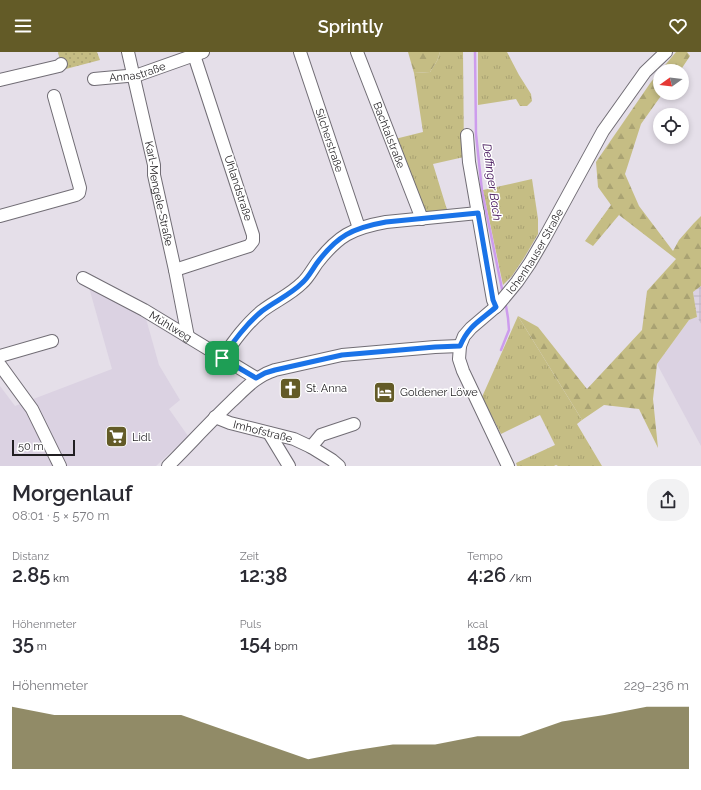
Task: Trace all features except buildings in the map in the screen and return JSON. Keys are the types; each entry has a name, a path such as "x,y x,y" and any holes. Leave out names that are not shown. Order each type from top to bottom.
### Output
{"street":[{"name":"Karl-Mengele-Straße","path":"128,52 154,165 154,175 188,337"},
{"name":"Silcherstraße","path":"300,52 360,228"},
{"name":"Bachtalstraße","path":"357,52 422,219"},
{"name":"Ichenhauser Straße","path":"460,346 464,336 471,328 497,306 517,282 541,245 603,131 645,72 666,52"},
{"name":"Annastraße","path":"94,79 138,75 176,56 198,54"},
{"name":"Uhlandstraße","path":"175,270 249,246 254,241 198,54"},
{"path":"0,80 59,66 61,64"},
{"path":"0,216 79,193 80,188 54,96"},
{"path":"467,135 469,162 493,300 497,306"},
{"path":"222,358 251,321 304,282 334,243 343,236 372,224 478,213"},
{"name":"Mühlweg","path":"83,278 144,310 256,378"},
{"path":"0,356 52,341"},
{"path":"168,466 215,417 256,378 265,373 342,355 460,346 459,359 462,371 508,466"},
{"path":"0,365 32,409 60,466"},
{"name":"Imhofstraße","path":"215,417 230,423 294,439 311,447 339,466"},
{"path":"311,447 321,435 354,424"},
{"path":"269,433 289,466"}],"shaded area":[{"path":"88,284 145,315 159,365 180,400 169,409 188,436 156,466 0,466 0,386 15,406 112,369"},
{"path":"701,286 701,324 697,317 693,292"},
{"path":"697,317 701,324 701,446 657,364 689,320"}],"green space":[{"path":"58,52 97,52 100,60 62,70"},
{"path":"408,52 440,52 437,61 430,72 414,73"},
{"path":"440,52 463,52 464,157 433,164 448,213 428,213 423,211 395,139 423,132 414,73 430,72 437,61"},
{"path":"478,52 507,52 531,94 532,101 527,106 520,106 516,99 478,105"},
{"path":"676,52 687,52 690,56 685,64 666,64"},
{"path":"653,80 653,100 658,100 641,124 625,174 639,206 673,251 679,240 701,216 701,286 693,292 697,317 689,320 657,364 653,399 658,448 639,409 604,405 582,420 518,316 538,327 587,389 642,330 647,291 676,259 619,215 593,246 585,241 611,205 598,187 596,162"},
{"path":"532,179 538,219 538,234 512,276 503,285 483,190"},
{"path":"518,316 582,420 577,424 602,466 517,466 516,463 555,445 540,415 501,434 482,397"}],"waterway":[{"name":"Deffinger Bach","path":"475,52 476,134 482,191 502,289"},
{"name":"Deffinger Bach","path":"501,350 509,330 506,306"}],"place":[{"name":"St. Anna","path":"290,388"},
{"name":"Goldener Löwe","path":"384,392"},
{"name":"Lidl","path":"117,437"}],"route":[{"path":"478,213 493,300 496,307 471,328 464,336 460,346 342,355 275,370 256,378 222,358 251,321 304,282 326,252 343,236 372,224 478,213"}]}
